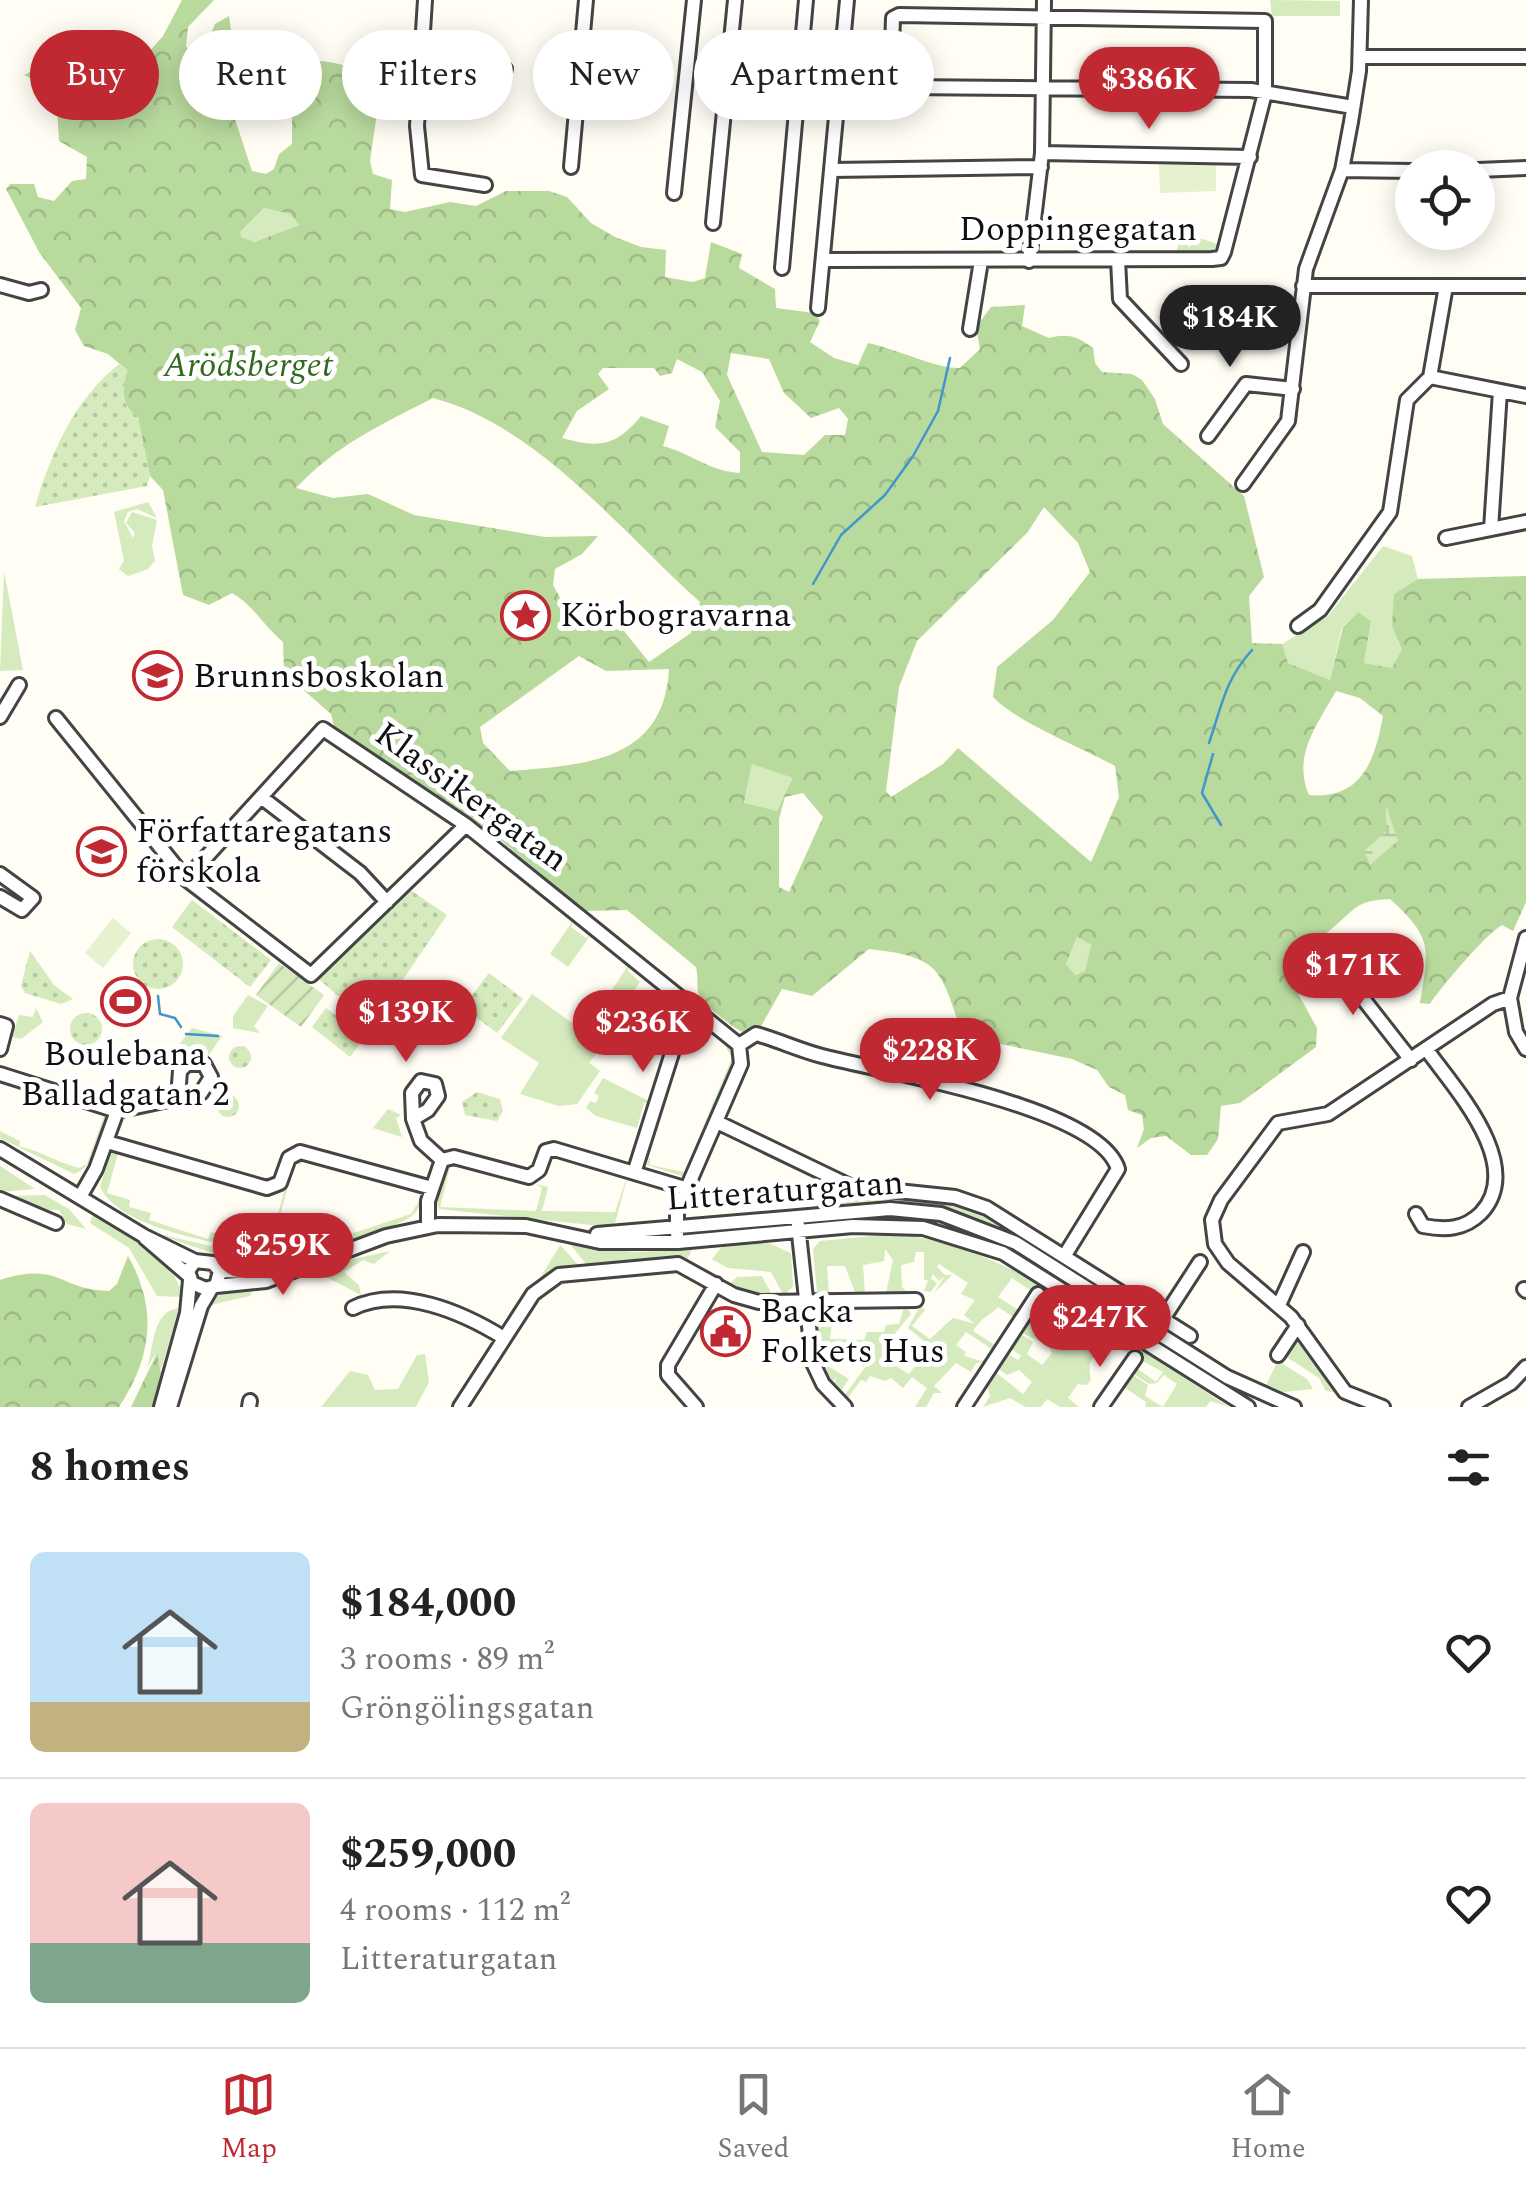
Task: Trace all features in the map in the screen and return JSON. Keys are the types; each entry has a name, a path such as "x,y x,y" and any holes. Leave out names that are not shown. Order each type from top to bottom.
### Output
{"street":[{"path":"423,30 425,0"},
{"path":"571,167 586,0"},
{"path":"674,192 694,0"},
{"path":"714,223 734,0"},
{"path":"782,268 806,0"},
{"path":"844,30 847,0"},
{"path":"1029,260 1041,160 1044,0"},
{"path":"1243,484 1283,431 1293,388 1303,286 1342,170 1360,57 1361,0"},
{"path":"893,30 893,18 898,16 1044,18"},
{"name":"Doppingegatan","path":"824,260 1221,258 1265,93 1265,22 1044,18"},
{"path":"1360,57 1526,57"},
{"path":"934,87 1265,93 1353,107"},
{"path":"418,120 422,175 485,185"},
{"path":"818,308 836,120"},
{"path":"832,170 1250,156"},
{"path":"1495,169 1526,168"},
{"path":"1342,170 1395,172"},
{"path":"970,329 981,260"},
{"path":"1118,260 1120,299 1181,364"},
{"path":"0,284 30,293 41,290"},
{"path":"1303,286 1526,286"},
{"path":"1298,626 1320,610 1390,512 1406,400 1430,378 1446,286"},
{"path":"1430,378 1526,396"},
{"path":"1208,436 1246,384 1293,388"},
{"path":"1492,529 1500,392"},
{"path":"1446,538 1526,522"},
{"path":"0,717 19,684"},
{"path":"56,718 186,878 310,974 466,825"},
{"name":"Klassikergatan","path":"186,878 324,729 466,825 692,1003 739,1045"},
{"path":"261,797 360,873 387,902"},
{"path":"0,874 33,898 22,910 0,896"},
{"path":"1526,938 1510,998 1516,1032 1526,1050"},
{"path":"1321,945 1411,1060"},
{"path":"1383,1407 1345,1392 1298,1325 1217,1250 1212,1220 1221,1200 1278,1123 1328,1114 1503,998 1510,998"},
{"path":"635,1170 681,1024 692,1003"},
{"path":"0,1024 6,1026 0,1049"},
{"path":"677,1236 677,1211 741,1064 739,1045 756,1034 818,1055 1023,1103 1114,1158 1116,1178 1065,1255"},
{"path":"1416,1214 1423,1226 1461,1226 1483,1211 1495,1180 1485,1130 1427,1050"},
{"path":"0,1074 117,1110 178,1097"},
{"path":"80,1198 107,1142 117,1110"},
{"path":"413,1120 421,1142 442,1160"},
{"path":"717,1122 850,1186 956,1198 987,1208 1190,1336"},
{"path":"107,1142 266,1188 280,1183 289,1158 300,1152 432,1188"},
{"name":"Litteraturgatan","path":"0,1149 144,1236 195,1261 209,1261 220,1271 268,1271 428,1228 507,1224 590,1236 600,1242 798,1224 901,1209 941,1214 1016,1243 1264,1403 1294,1407"},
{"path":"442,1160 454,1157 530,1177 540,1170 546,1151 554,1149 635,1170 688,1189"},
{"path":"428,1228 432,1188 442,1160"},
{"path":"0,1199 56,1223"},
{"path":"798,1224 814,1363 824,1384 845,1407"},
{"name":"Litteraturgatan","path":"798,1224 886,1225 964,1238 1002,1253 1248,1407"},
{"name":"Litteraturgatan","path":"144,1236 189,1282 214,1287 266,1281 332,1255"},
{"path":"1279,1304 1303,1252"},
{"path":"161,1407 195,1261"},
{"path":"1163,1319 1200,1262"},
{"path":"460,1407 539,1286 559,1275 667,1264 687,1266 716,1284 759,1302 916,1300"},
{"path":"170,1407 201,1306 220,1271"},
{"path":"693,1406 668,1375 668,1365 716,1284"},
{"path":"964,1407 1038,1294"},
{"path":"353,1308 370,1300 421,1304 462,1316 504,1338"},
{"path":"1278,1355 1298,1325"},
{"path":"1101,1407 1135,1358"},
{"path":"1469,1407 1510,1383 1526,1367"}],"green space":[{"name":"Arödsberget","path":"182,0 214,0 188,30 179,30 179,120 235,120 252,171 266,174 274,169 279,154 292,144 292,120 322,120 322,61 342,65 342,120 376,120 370,161 373,174 392,180 390,209 405,212 450,202 476,206 506,191 549,191 567,197 591,223 615,237 641,247 666,250 665,277 693,282 705,278 711,242 742,254 739,268 775,289 776,308 814,313 820,321 810,342 834,358 858,365 868,343 960,368 980,349 976,327 991,307 1025,305 1022,326 1049,338 1077,338 1093,348 1095,363 1102,372 1132,374 1142,380 1155,399 1163,424 1244,496 1264,577 1249,596 1252,643 1282,644 1288,663 1330,680 1343,627 1358,612 1371,621 1364,663 1392,668 1402,649 1392,626 1394,594 1418,579 1526,576 1526,902 1513,931 1502,925 1495,930 1430,1004 1420,1003 1426,956 1414,924 1390,899 1371,901 1355,909 1312,945 1301,963 1295,988 1317,1028 1316,1047 1240,1103 1221,1106 1218,1139 1207,1155 1191,1155 1166,1136 1151,1138 1137,1148 1144,1129 1142,1115 1128,1110 1125,1095 1109,1087 1097,1070 1072,1059 963,1036 943,982 935,971 912,957 869,949 812,996 782,989 760,1028 747,1034 735,1028 701,997 696,967 627,910 585,911 503,842 334,726 331,714 284,673 283,642 239,598 232,593 209,605 183,595 163,490 150,476 138,418 128,408 124,396 127,370 108,354 84,346 75,330 81,308 39,252 6,189 10,184 34,184 38,197 54,201 72,181 86,179 87,157 59,141 58,120 159,120 159,41","holes":["264,208 290,214 299,225 254,242 241,237 240,232","731,353 769,359 784,393 811,418 839,408 848,419 845,435 825,435 804,455 762,452 727,375","677,359 702,372 720,401 715,427 740,452 740,473 719,469 663,446 669,426 641,416 623,434 606,442 562,438 577,411 609,389 598,374 603,368 654,368 660,376 672,373","433,398 472,412 508,432 577,484 700,602 691,633 649,662 623,630 570,616 553,585 555,569 582,554 598,536 545,537 414,515 368,494 333,498 296,488 344,447","1044,507 1078,543 1090,572 1053,620 997,667 993,697 1034,725 1115,766 1119,797 1091,862 958,748 943,764 891,797 886,791 899,687 917,641 1027,533","579,656 606,671 669,669 664,700 652,723 636,741 592,761 510,771 483,743 480,727","1336,691 1360,698 1383,716 1375,748 1370,762 1353,784 1327,795 1309,795 1303,767 1305,754","752,764 793,778 777,811 744,803","803,793 823,817 789,892 779,887 779,819 785,797","1077,937 1091,945 1085,971 1075,975 1066,964"]},
{"path":"1270,0 1340,1 1340,16 1272,16"},
{"name":"Arödsberget","path":"229,16 231,30 213,30 215,24"},
{"path":"1216,163 1216,191 1160,193 1159,165"},
{"path":"264,208 290,214 299,225 253,242 240,237 240,232"},
{"path":"1183,232 1220,245 1219,251 1175,255 1181,237 1189,247 1195,241"},
{"path":"119,364 128,370 124,396 138,417 150,476 147,486 35,507 66,429 89,394"},
{"path":"148,502 157,518 137,509 128,512 124,521 133,538 135,533 126,523 132,512 157,520 152,546 155,561 148,569 128,576 119,569 124,560 114,512"},
{"path":"1383,546 1412,556 1418,579 1405,590 1402,649 1392,668 1364,663 1371,622 1358,612 1342,627 1330,680 1287,663 1282,644 1328,616"},
{"path":"4,571 23,670 0,671"},
{"path":"752,763 794,778 777,811 744,804"},
{"path":"1386,805 1398,841 1370,865 1364,851 1386,831"},
{"path":"406,887 447,915 372,1025 315,976"},
{"path":"192,900 271,960 250,987 172,927"},
{"path":"113,918 131,933 103,968 85,953"},
{"path":"574,919 571,927 586,938 592,933 568,967 550,954"},
{"path":"1077,937 1091,945 1085,971 1074,975 1066,964"},
{"path":"158,939 176,946 183,964 176,982 158,989 140,982 133,964 140,946"},
{"path":"30,951 54,985 73,999 61,1004 25,993 21,986"},
{"path":"279,963 324,995 301,1027 256,995"},
{"path":"629,964 628,971 640,982 623,1006 610,993"},
{"path":"489,973 523,999 497,1033 463,1007"},
{"path":"532,994 612,1052 600,1049 589,1063 600,1071 577,1104 559,1106 520,1094 539,1063 501,1038"},
{"path":"248,995 268,1006 254,1026 260,1033 233,1028 233,1016"},
{"path":"36,1008 43,1022 21,1039 12,1037 19,1015 33,1017"},
{"path":"326,1008 365,1037 350,1057 312,1027"},
{"path":"86,1013 97,1018 102,1029 97,1040 86,1045 75,1040 70,1029 75,1018"},
{"path":"697,1017 717,1033 727,1044 733,1059 733,1068 687,1174 682,1176 647,1165 650,1156 650,1165 684,1172 732,1058 720,1037 685,1027 690,1018"},
{"path":"192,1028 222,1036 206,1059 192,1058 176,1065 171,1055"},
{"path":"240,1046 248,1049 248,1065 240,1068 232,1065 229,1057 232,1049"},
{"path":"603,1078 653,1103 644,1103 637,1128 596,1116 586,1108 590,1101 596,1103 599,1096 594,1093"},
{"path":"477,1092 500,1099 503,1111 497,1121 465,1115 462,1102"},
{"path":"228,1095 236,1098 236,1114 228,1117 220,1114 217,1106 220,1098"},
{"path":"388,1109 401,1115 396,1118 402,1137 373,1128"},
{"path":"106,1110 109,1115 98,1149 88,1164 74,1174 0,1138 0,1131 20,1141 19,1146 79,1168 87,1164"},
{"path":"117,1151 126,1155 118,1154 107,1193 130,1200 129,1207 151,1213 149,1220 208,1239 211,1232 224,1236 221,1244 153,1226 120,1209 100,1186 111,1154"},
{"path":"302,1158 301,1164 294,1163 271,1250 299,1251 411,1214 424,1193 422,1202 414,1214 403,1221 367,1236 301,1253 270,1254 290,1168 293,1160"},
{"path":"451,1163 440,1207 536,1211 542,1188 536,1184 548,1187 542,1211 615,1212 629,1171 615,1223 601,1226 439,1209 435,1200 445,1164"},
{"path":"0,1166 35,1189 0,1192"},
{"path":"856,1192 980,1209 1255,1385 1001,1230 943,1211 806,1211 834,1196"},
{"path":"45,1195 69,1209 86,1229 67,1224 59,1210 34,1210 8,1196"},
{"path":"899,1213 946,1223 1035,1261 1241,1391 1249,1402 1004,1251 875,1220"},
{"path":"93,1214 134,1237 159,1258 178,1283 183,1297 157,1296 129,1248 90,1223"},
{"path":"154,1233 215,1247 215,1254"},
{"path":"894,1234 938,1241 1025,1276 1068,1300 1229,1407 1210,1401 1206,1407 1163,1407 1177,1384 1164,1375 1157,1383 1149,1384 1131,1372 1134,1366 1156,1382 1163,1372 1111,1344 1091,1361 1091,1380 1087,1385 1078,1384 1068,1398 1079,1407 1060,1407 1047,1399 1041,1407 1026,1407 1010,1398 983,1407 990,1396 986,1382 994,1371 1023,1394 1032,1382 1019,1370 1007,1375 996,1367 1006,1353 1018,1360 1021,1356 1010,1348 1019,1333 1033,1342 1027,1354 1042,1365 1052,1353 1048,1345 1020,1332 1033,1313 1051,1322 1046,1330 1061,1339 1071,1324 1057,1314 1052,1320 1035,1310 1040,1301 1048,1302 1012,1278 998,1297 1020,1311 1015,1318 998,1307 976,1326 973,1331 996,1346 993,1350 966,1332 956,1345 966,1352 964,1356 985,1362 976,1363 971,1372 956,1363 934,1386 942,1393 934,1393 926,1407 915,1407 927,1388 912,1377 903,1388 891,1378 885,1381 870,1376 866,1382 861,1380 847,1399 844,1396 869,1362 861,1356 857,1361 839,1351 828,1366 849,1379 841,1391 834,1383 837,1376 832,1382 819,1353 817,1315 823,1308 834,1307 830,1339 864,1340 867,1332 884,1332 886,1325 899,1324 905,1304 911,1314 892,1337 898,1342 892,1354 900,1362 897,1367 909,1374 930,1346 908,1328 920,1306 925,1310 912,1326 930,1339 953,1318 975,1324 964,1315 975,1300 961,1294 968,1283 939,1264 937,1267 945,1275 952,1275 934,1293 945,1276 939,1281 933,1274 931,1279 937,1283 931,1292 924,1291 928,1281 924,1279 924,1252 916,1252 914,1262 901,1265 902,1287 907,1292 886,1293 893,1260 885,1249 884,1261 863,1265 865,1294 856,1295 845,1266 827,1266 829,1294 817,1292 813,1249 820,1241"},
{"path":"768,1243 791,1253 793,1286 784,1296 771,1272 728,1268 712,1259 722,1247"},
{"path":"570,1244 633,1252 692,1250 686,1261 588,1267"},
{"path":"560,1245 580,1267 552,1272 539,1280"},
{"path":"390,1251 374,1264 363,1260 344,1272 359,1285 361,1295 322,1275 353,1259"},
{"path":"128,1256 144,1295 147,1333 139,1370 119,1407 0,1407 0,1280 48,1275 109,1291 117,1284"},
{"path":"762,1276 771,1293 767,1299 728,1285 737,1277"},
{"path":"254,1288 250,1296 206,1306 226,1289"},
{"path":"179,1308 161,1370 156,1353 147,1368 159,1323"},
{"path":"1299,1338 1341,1393 1326,1391 1319,1378 1282,1354"},
{"path":"157,1353 161,1373 154,1407 131,1407"},
{"path":"425,1354 429,1382 416,1407 321,1407 350,1371 368,1375 375,1390 398,1389 417,1355"},
{"path":"1278,1361 1307,1379 1313,1389 1283,1392 1266,1385"},
{"path":"1130,1373 1148,1385 1145,1396 1163,1407 1145,1407 1146,1402 1122,1386"}],"waterway":[{"path":"813,584 841,535 885,495 913,456 938,411 950,358"},
{"path":"1209,743 1230,683 1252,650"},
{"path":"1213,754 1202,793 1221,825"},
{"path":"158,996 160,1014 175,1018 181,1027"},
{"path":"186,1034 218,1036"}],"place":[{"name":"Körbogravarna","path":"525,615"},
{"name":"Brunnsboskolan","path":"158,676"},
{"name":"Författaregatans förskola","path":"101,851"},
{"name":"Boulebana Balladgatan 2","path":"125,1002"},
{"name":"Backa Folkets Hus","path":"725,1331"}]}
